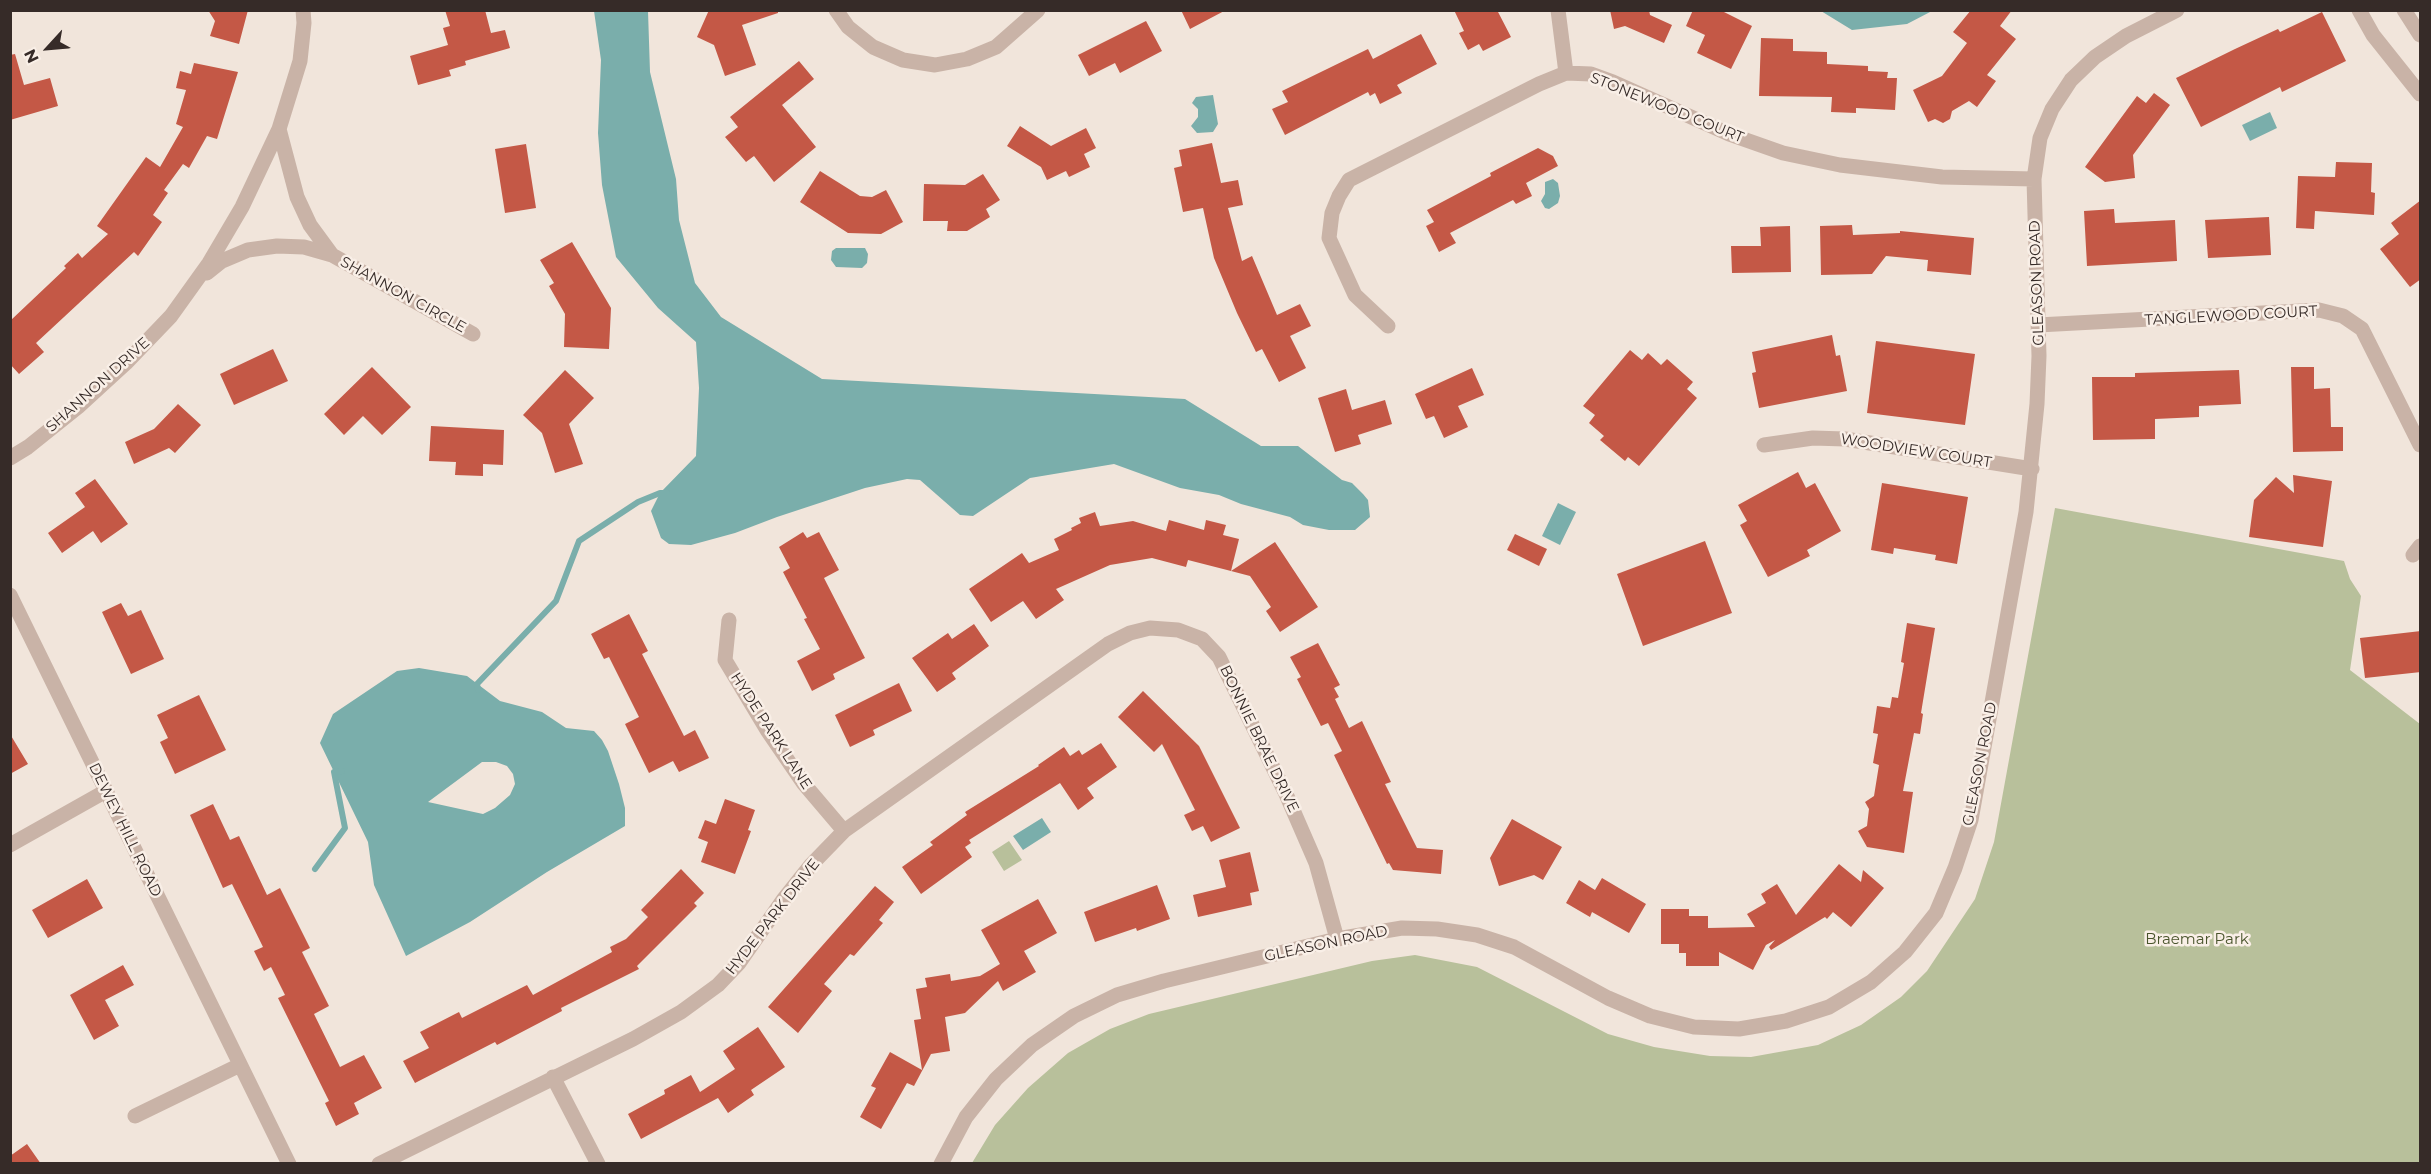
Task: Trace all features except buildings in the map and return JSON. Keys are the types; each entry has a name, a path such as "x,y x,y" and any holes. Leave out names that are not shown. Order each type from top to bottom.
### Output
{"street":[{"name":"SHANNON DRIVE","path":"10,458 28,447 69,414 126,363 171,316 200,278 242,207 279,129 300,61 303,10"},
{"path":"836,10 848,27 873,47 903,60 935,65 967,59 996,47 1038,10"},
{"path":"1558,10 1566,73"},
{"name":"GLEASON ROAD","path":"941,1164 966,1117 996,1079 1032,1045 1074,1016 1117,995 1154,984 1337,939 1402,928 1437,928 1477,935 1514,947 1608,998 1650,1016 1694,1027 1739,1029 1786,1021 1829,1007 1871,982 1905,952 1936,913 1955,868 1971,820 2024,523 2032,469 2037,404 2038,325 2034,179 2040,138 2052,108 2071,80 2095,57 2126,36 2177,10"},
{"path":"2359,10 2373,35 2421,94"},
{"path":"2404,10 2421,35"},
{"name":"STONEWOOD COURT","path":"1388,326 1355,296 1329,238 1332,213 1338,196 1349,180 1539,84 1566,73 1591,74 1613,82 1729,134 1783,153 1840,165 1942,177 2034,179"},
{"name":"SHANNON CIRCLE","path":"279,129 297,197 310,225 332,255"},
{"name":"SHANNON CIRCLE","path":"200,278 222,261 248,250 277,246 304,247 332,255 473,334"},
{"name":"TANGLEWOOD COURT","path":"2038,325 2319,310 2343,316 2362,329 2421,445"},
{"name":"WOODVIEW COURT","path":"1764,445 1813,438 1845,439 2032,469"},
{"name":"DEWEY HILL ROAD","path":"10,595 289,1164"},
{"name":"HYDE PARK LANE","path":"729,620 725,660 767,730 804,784 844,831"},
{"name":"BONNIE BRAE DRIVE","path":"1108,644 1130,633 1150,628 1178,630 1202,639 1219,657 1286,794 1316,863 1337,939"},
{"name":"HYDE PARK DRIVE","path":"379,1164 681,1012 718,985 738,963 811,865 844,831 1108,644"},
{"path":"10,845 106,791"},
{"path":"135,1116 240,1065"},
{"path":"553,1077 597,1164"}],"green space":[{"name":"Braemar Park","path":"2055,508 2344,561 2350,579 2361,596 2350,670 2420,724 2420,1163 972,1163 995,1125 1028,1088 1068,1053 1110,1029 1149,1014 1372,961 1415,955 1477,967 1608,1034 1654,1047 1710,1056 1751,1057 1818,1045 1861,1025 1901,997 1927,971 1975,899 1994,842"},
{"path":"1009,841 1022,860 1004,871 992,852"}],"water":[{"path":"594,11 648,11 650,72 676,179 679,220 695,283 721,317 822,379 1185,399 1261,446 1298,446 1342,480 1352,483 1368,500 1370,517 1355,530 1329,530 1303,525 1290,517 1241,504 1219,495 1180,488 1114,464 1030,478 973,516 960,515 920,480 907,479 865,488 735,533 691,545 669,544 661,538 651,511 660,493 696,456 699,388 696,342 658,308 616,257 602,185 598,133 601,60"},
{"path":"1821,11 1932,11 1907,24 1852,30"},
{"path":"1213,95 1218,124 1213,132 1197,133 1191,126 1198,117 1198,109 1192,103 1196,97"},
{"path":"2270,112 2277,128 2250,141 2242,125"},
{"path":"1553,179 1558,183 1560,196 1558,203 1549,209 1545,208 1541,201 1545,194 1545,182"},
{"path":"836,248 865,248 868,254 867,263 862,268 836,267 831,260 832,251"},
{"path":"1558,503 1576,512 1560,545 1542,536"},
{"path":"419,668 467,676 500,701 542,712 566,728 594,731 608,751 625,808 625,826 547,872 470,922 406,956 374,885 368,842 320,743 333,714 397,671","holes":["482,762 496,762 507,766 513,774 515,784 510,795 495,808 483,814 428,802"]},
{"path":"1042,818 1051,832 1023,850 1013,836"}],"waterway":[{"path":"478,690 477,684 556,601 579,541 638,502 660,493 667,493"},
{"path":"315,869 345,828 334,772 342,771"}]}
